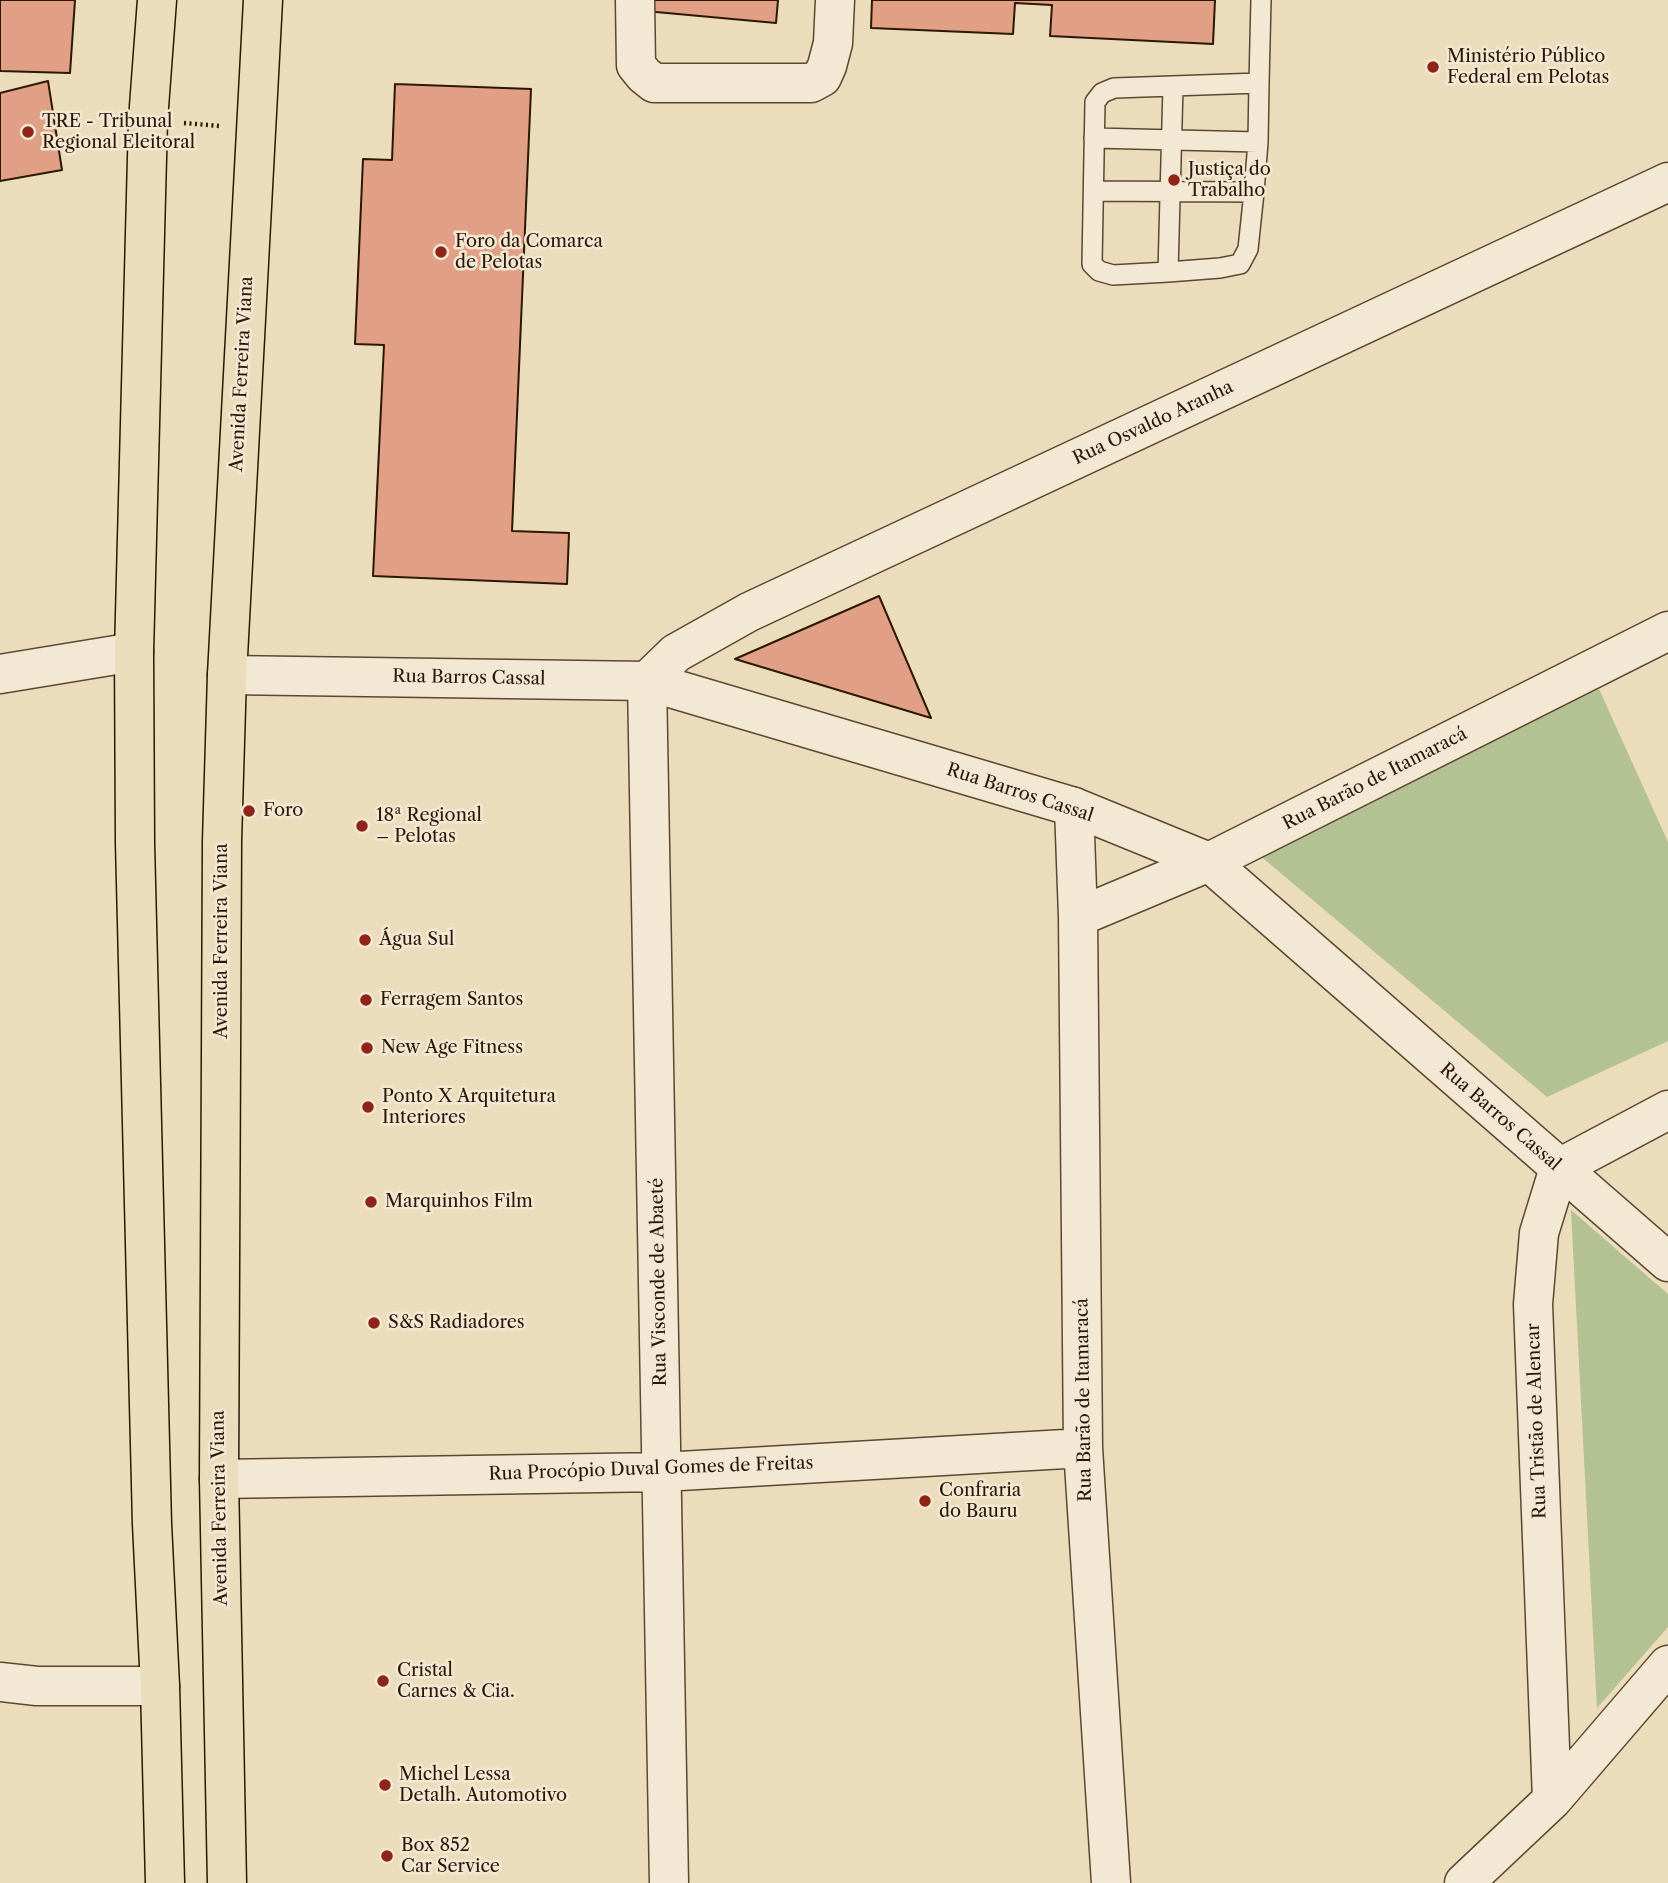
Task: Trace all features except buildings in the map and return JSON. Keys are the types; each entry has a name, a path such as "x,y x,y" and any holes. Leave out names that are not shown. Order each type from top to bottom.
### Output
{"main road":[{"path":"157,0 148,120 134,652 135,843 151,1496 160,1686 164,1883"},
{"name":"Avenida Ferreira Viana","path":"227,1883 219,1479 222,855 226,676 263,0"}],"street":[{"path":"635,0 636,65 654,83 811,83 822,78 833,43 835,0"},
{"name":"Rua Osvaldo Aranha","path":"647,681 676,653 749,612 1668,182"},
{"name":"Rua Barão de Itamaracá","path":"1078,917 1209,862 1668,631"},
{"path":"0,674 134,652"},
{"name":"Rua Barros Cassal","path":"226,676 647,681 1074,807 1209,862 1668,1262"},
{"name":"Rua Visconde de Abaeté","path":"647,681 669,1883"},
{"name":"Rua Barão de Itamaracá","path":"1074,807 1078,917 1083,1448 1111,1883"},
{"path":"1559,1168 1668,1110"},
{"name":"Rua Tristão de Alencar","path":"1552,1800 1533,1304 1539,1233 1559,1168"},
{"name":"Rua Procópio Duval Gomes de Freitas","path":"219,1479 662,1472 1083,1448"},
{"path":"1464,1883 1552,1800 1668,1664"},
{"path":"0,1682 37,1686 160,1686"}],"lane":[{"path":"1259,83 1114,88 1101,93 1096,102 1094,138 1092,264 1099,271 1113,275 1220,268 1240,264 1248,249 1258,142 1261,0"},
{"path":"1168,272 1173,86"},
{"path":"1094,138 1258,142"},
{"path":"1094,191 1254,192"}],"path":[{"path":"148,120 255,129"}],"green space":[{"path":"1599,689 1668,842 1668,1041 1547,1097 1258,854"},
{"path":"1571,1210 1668,1294 1668,1627 1597,1708"}],"place":[{"name":"Ministério Público Federal em Pelotas","path":"1433,67"},
{"name":"TRE - Tribunal Regional Eleitoral","path":"28,132"},
{"name":"Justiça do Trabalho","path":"1174,180"},
{"name":"Foro da Comarca de Pelotas","path":"441,252"},
{"name":"Foro","path":"249,811"},
{"name":"18ª Regional – Pelotas","path":"362,826"},
{"name":"Água Sul","path":"365,940"},
{"name":"Ferragem Santos","path":"366,1000"},
{"name":"New Age Fitness","path":"367,1048"},
{"name":"Ponto X Arquitetura Interiores","path":"368,1107"},
{"name":"Marquinhos Film","path":"371,1202"},
{"name":"S&S Radiadores","path":"374,1323"},
{"name":"Confraria do Bauru","path":"925,1501"},
{"name":"Cristal Carnes & Cia.","path":"383,1681"},
{"name":"Michel Lessa Detalh. Automotivo","path":"385,1785"},
{"name":"Box 852 Car Service","path":"387,1856"}]}
